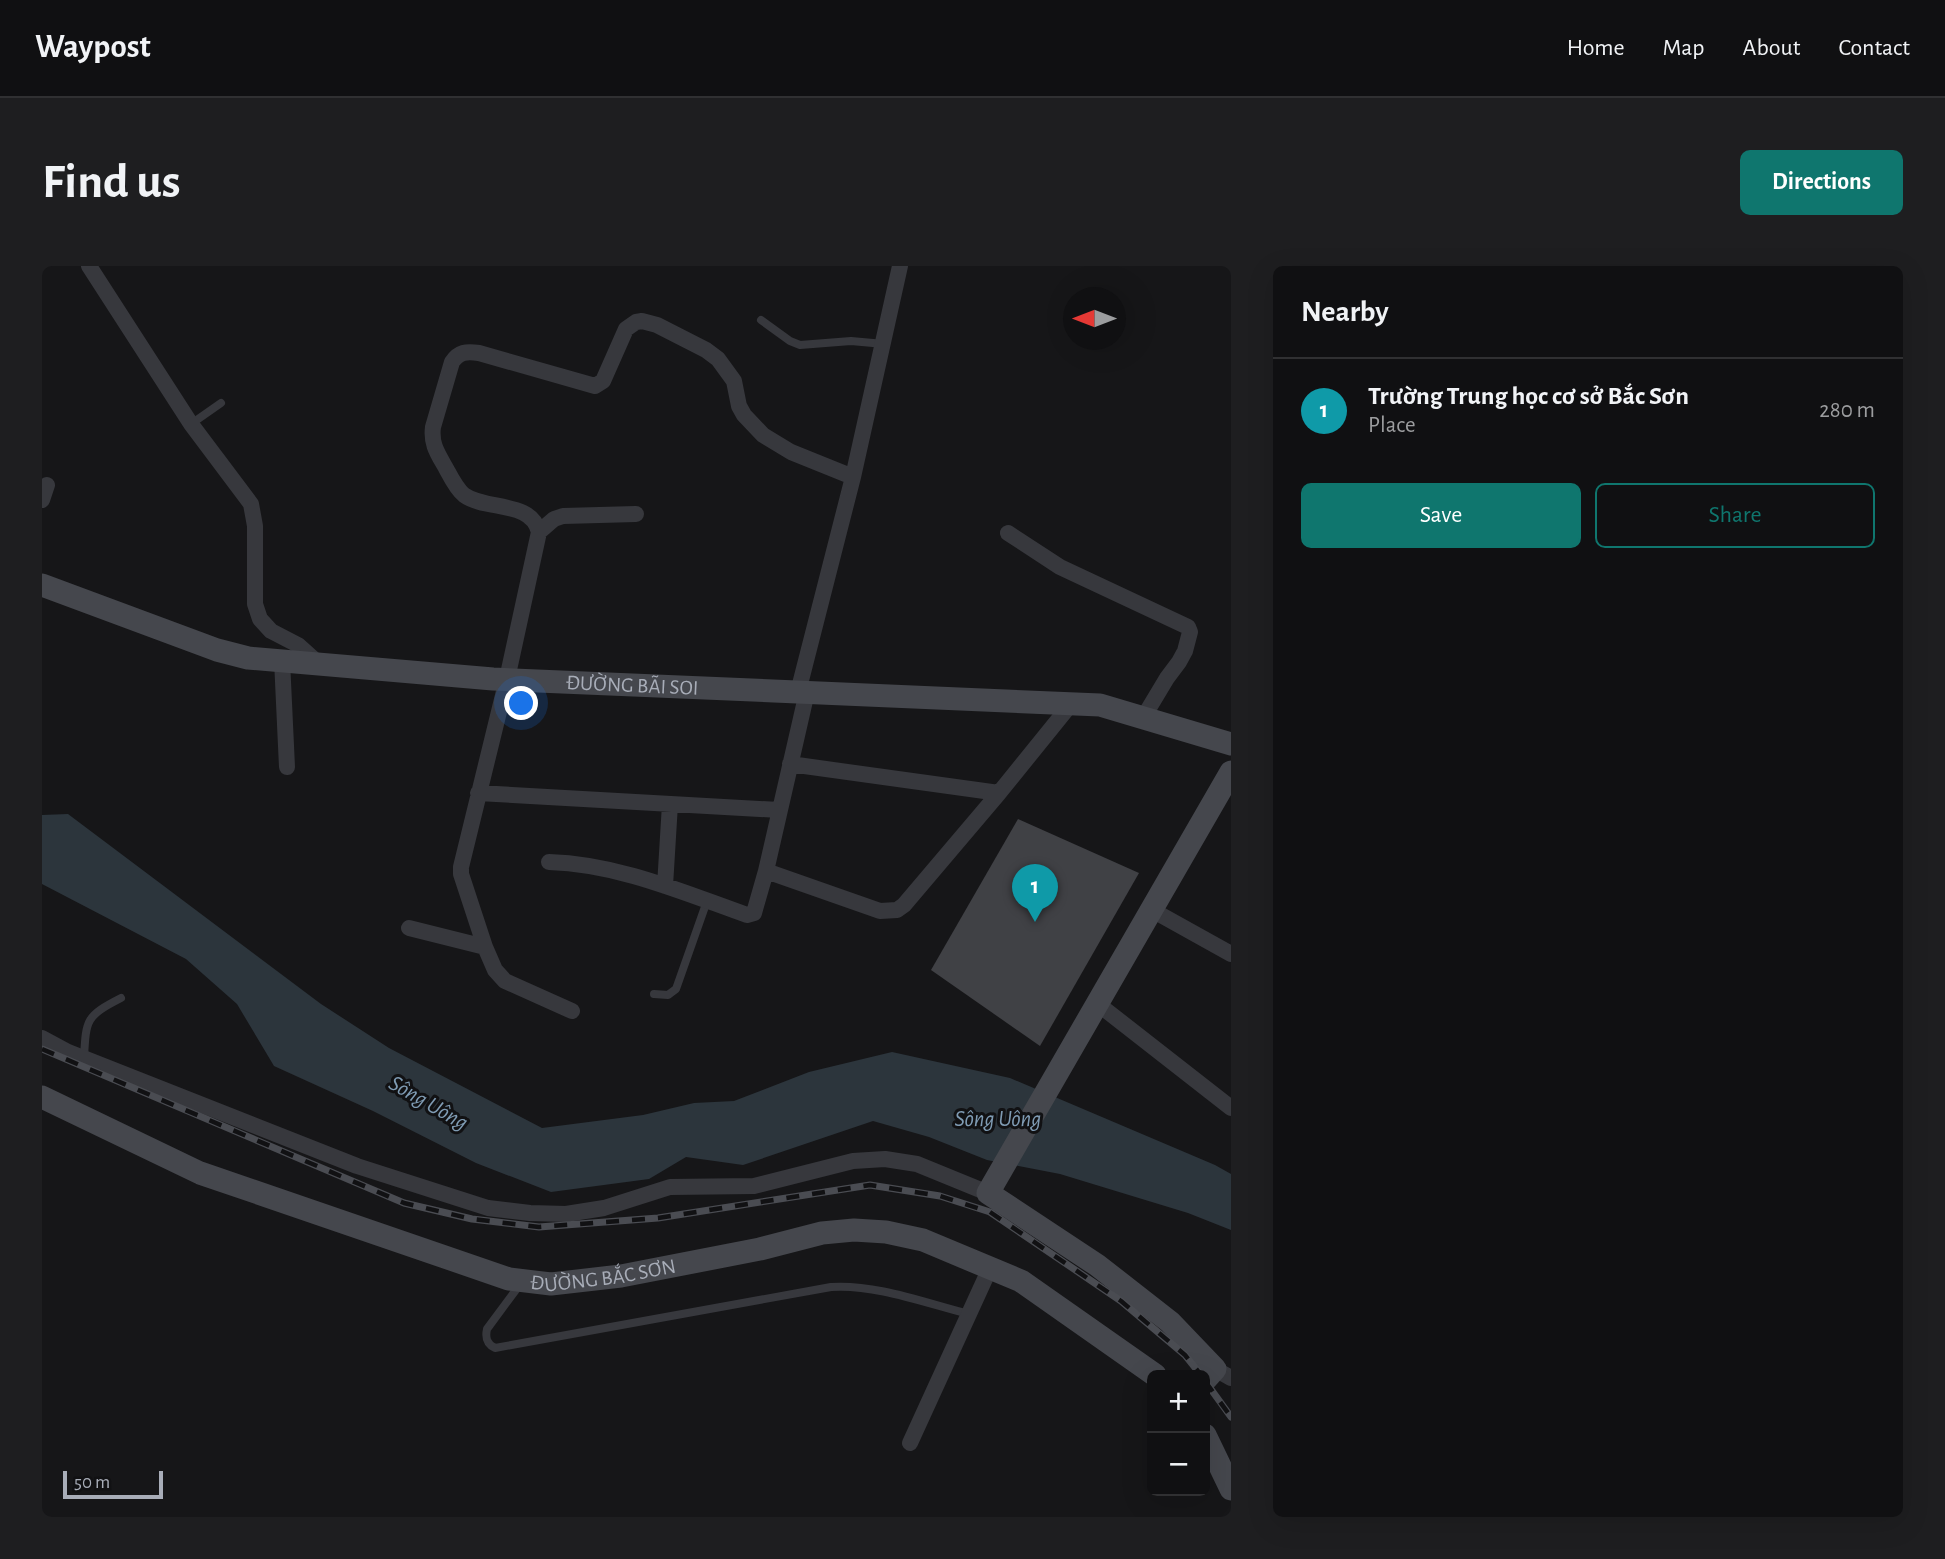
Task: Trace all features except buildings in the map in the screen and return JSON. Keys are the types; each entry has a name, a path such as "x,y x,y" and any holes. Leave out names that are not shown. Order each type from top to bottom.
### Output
{"main road":[{"name":"ĐƯỜNG BÃI SOI","path":"42,585 248,658 507,679 1100,705 1231,744"},
{"path":"1217,1376 1170,1322 991,1188 1231,772"},
{"name":"ĐƯỜNG BẮC SƠN","path":"42,1097 200,1172 509,1279 551,1284 621,1276 822,1233 854,1230 886,1232 923,1240 1021,1281 1148,1370"},
{"path":"1210,1445 1231,1489"}],"street":[{"path":"89,266 191,424 251,504 255,526 255,604 260,619 271,631 298,645 318,663"},
{"path":"549,862 595,865 747,915 757,910 790,764 802,692 900,266"},
{"path":"572,1011 505,981 495,970 461,874 539,532 534,520 524,513 466,496 459,490 436,451 432,436 433,427 452,362 463,352 479,353 595,386 603,381 626,329 636,322 649,322 706,350 718,359 734,381 744,415 763,435 791,452 853,477"},
{"path":"539,532 554,519 563,516 636,513"},
{"path":"1008,533 1060,567 1188,627 1191,632 1185,651 1143,718"},
{"path":"282,660 288,767"},
{"path":"766,872 880,911 897,910 999,793 1071,704"},
{"path":"790,764 999,793"},
{"path":"478,793 779,810"},
{"path":"665,886 670,804"},
{"path":"1152,910 1231,954"},
{"path":"409,928 485,947"},
{"path":"1098,1004 1231,1108"},
{"path":"42,1038 84,1058 357,1166 488,1208 566,1214 604,1208 670,1187 754,1186 853,1161 885,1159 917,1164 991,1188"},
{"path":"910,1443 990,1268"}],"lane":[{"path":"761,320 800,345 851,341 884,344"},
{"path":"191,424 221,403"},
{"path":"654,994 668,995 676,989 707,901"},
{"path":"84,1058 85,1035 91,1016 121,998"},
{"path":"523,1280 487,1329 489,1345 495,1348 831,1287 866,1288 969,1314"}],"water":[{"name":"Sông Uông","path":"68,814 321,1004 389,1048 542,1128 643,1115 694,1103 734,1101 809,1072 892,1052 1010,1078 1215,1165 1231,1174 1231,1230 1188,1213 1060,1174 987,1160 929,1137 873,1121 743,1165 686,1157 649,1179 551,1192 476,1163 373,1111 274,1066 237,1004 186,959 42,884 42,815"}],"railway":[{"path":"42,1049 404,1203 472,1219 539,1227 658,1218 870,1185 940,1196 990,1212 1121,1301 1185,1355 1197,1370"},
{"path":"1210,1388 1231,1417"}],"place":[{"name":"Trường Trung học cơ sở Bắc Sơn","path":"1035,922"}]}
